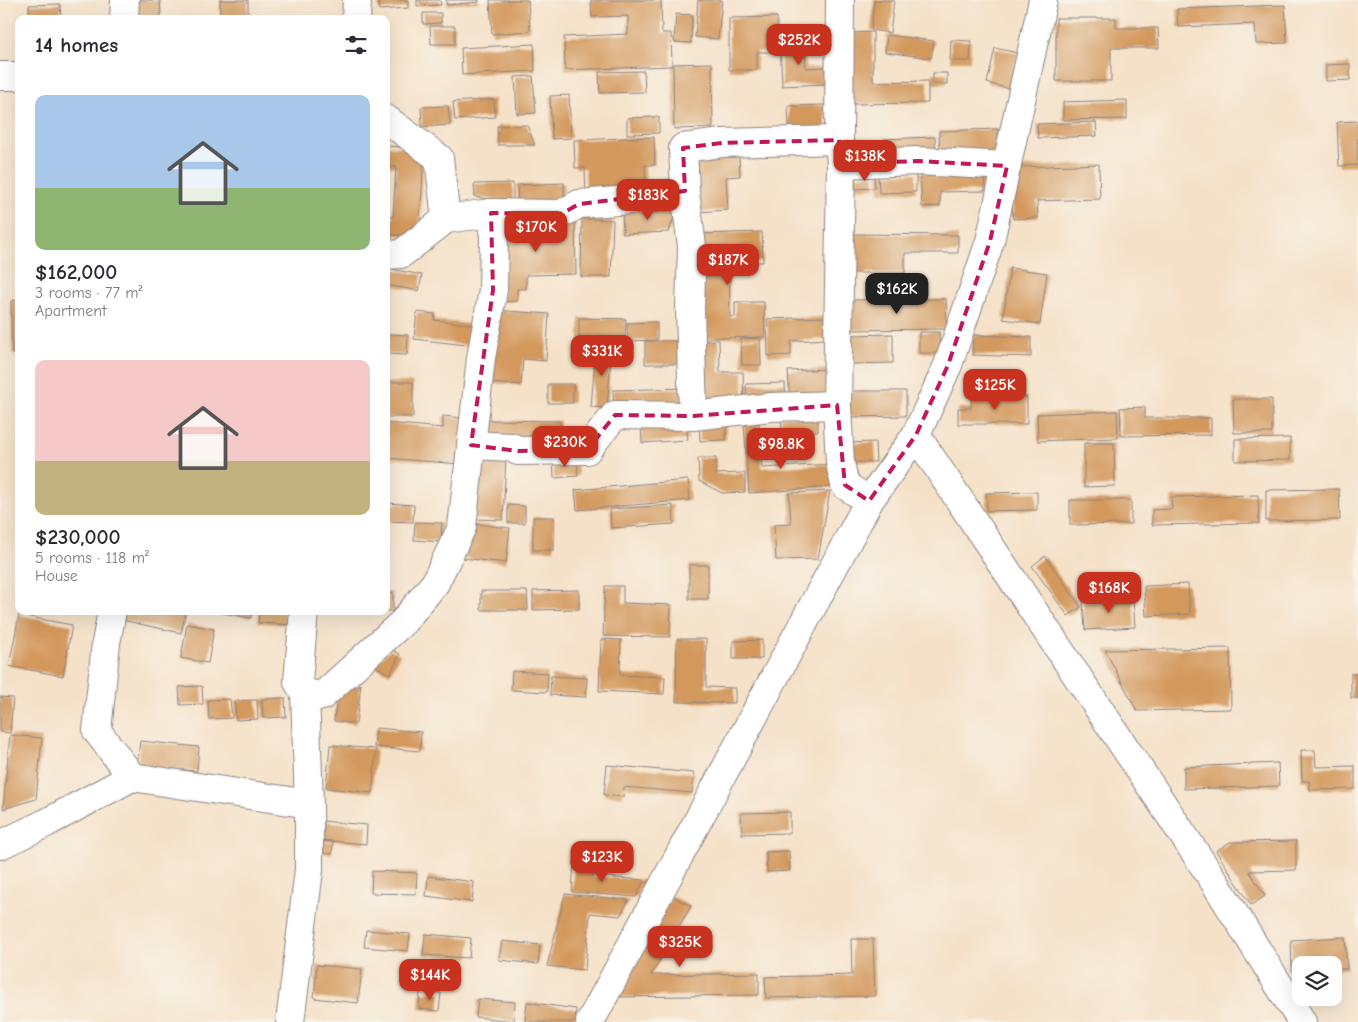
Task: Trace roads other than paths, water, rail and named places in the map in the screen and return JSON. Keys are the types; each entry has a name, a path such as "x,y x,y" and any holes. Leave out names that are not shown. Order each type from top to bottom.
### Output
{"street":[{"path":"124,15 125,0"},
{"path":"356,0 356,15"},
{"path":"840,0 837,405 840,463 845,485 869,501"},
{"path":"590,1022 869,501 916,435 951,356 990,241 1043,0"},
{"path":"0,76 15,76"},
{"path":"390,122 439,158 446,219"},
{"path":"692,416 690,308 692,247 685,191 684,148 722,142 918,161 1007,166"},
{"path":"390,255 401,254 446,219 491,213 561,214 579,204 654,198 685,191"},
{"path":"305,693 322,696 404,621 435,584 462,527 481,358 493,290 494,237 491,213"},
{"path":"471,445 518,450 587,450 614,415 692,416 771,407 837,405"},
{"path":"916,435 1212,878 1302,1022"},
{"path":"111,615 106,643 97,731 132,777"},
{"path":"290,1022 309,870 305,693 298,682 304,615"},
{"path":"0,845 46,823 132,777 308,804"}]}
